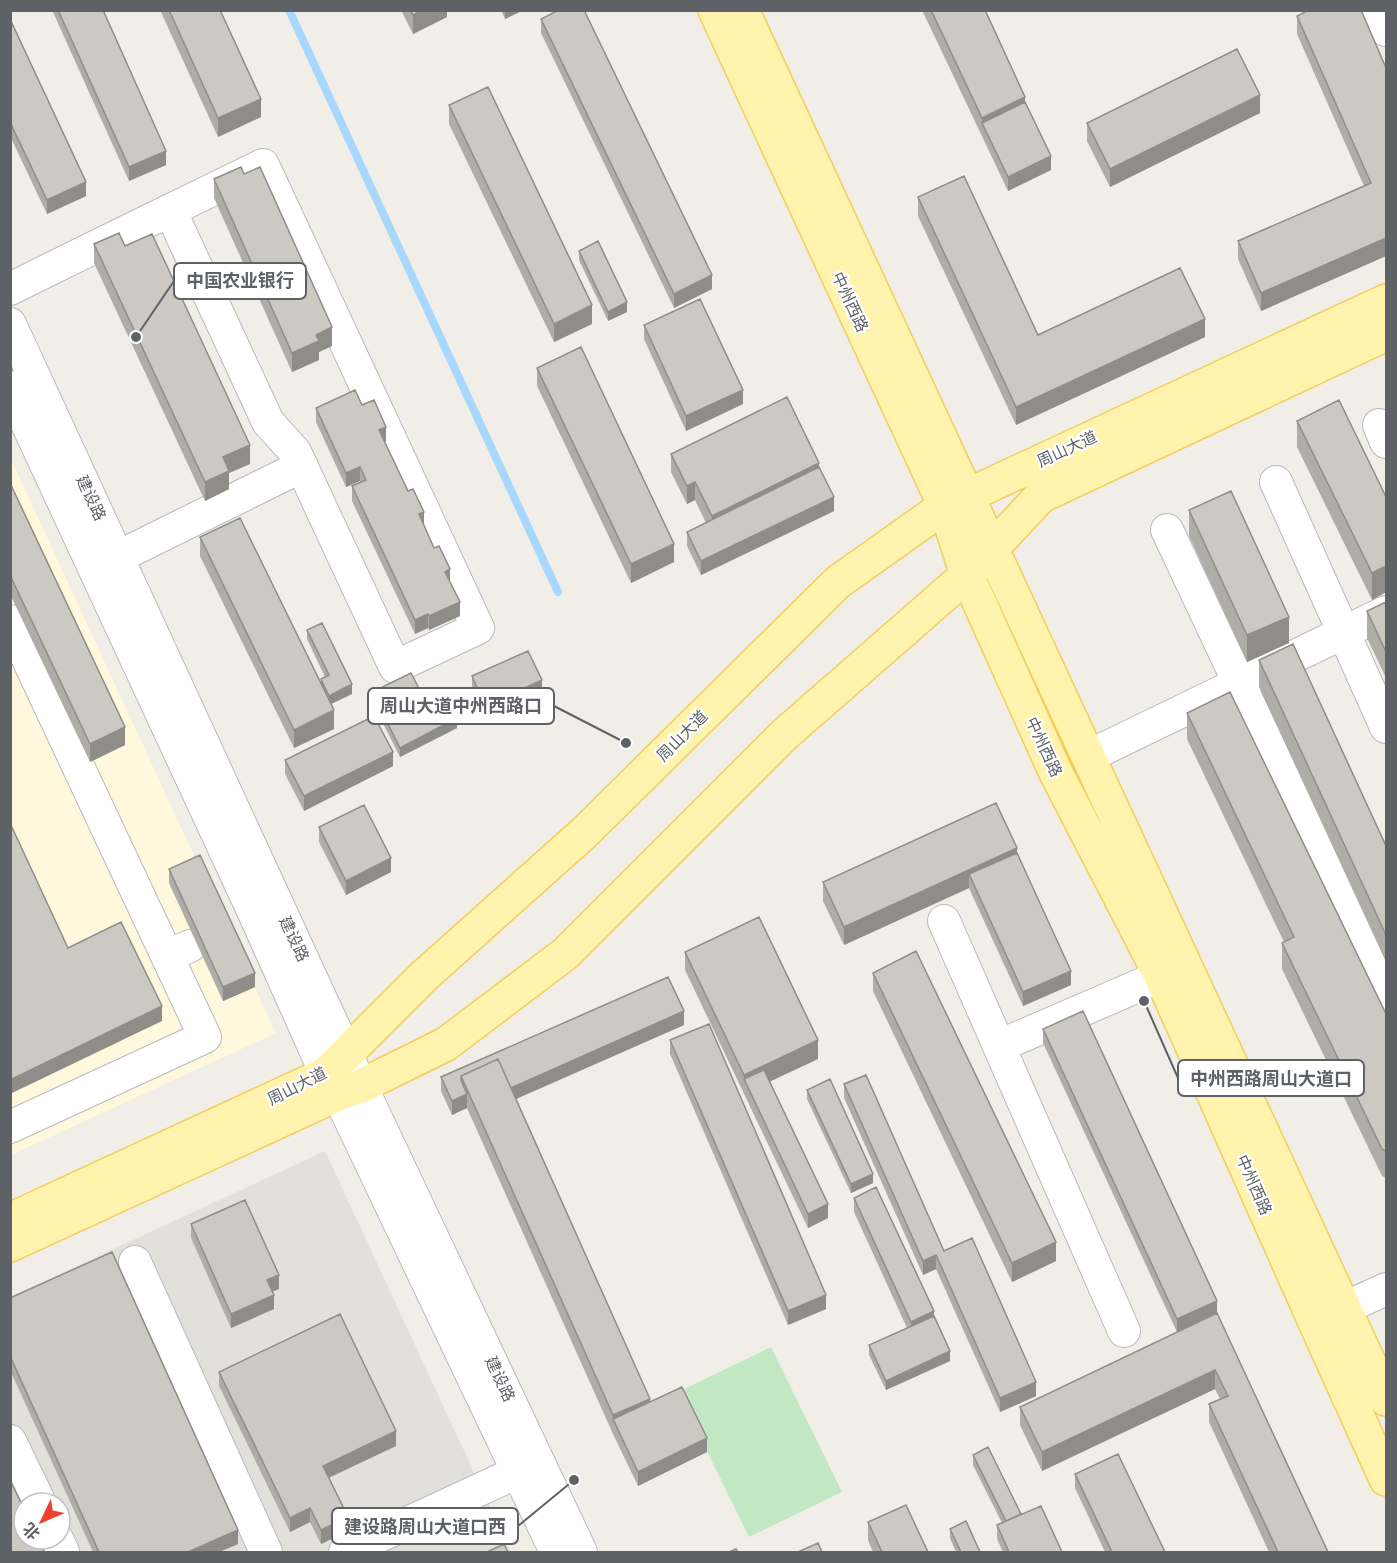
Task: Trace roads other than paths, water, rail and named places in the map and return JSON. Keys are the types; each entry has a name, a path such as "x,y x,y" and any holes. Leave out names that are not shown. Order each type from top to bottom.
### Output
{"main road":[{"name":"中州西路","path":"714,10 957,500 993,548 1386,1399"},
{"name":"中州西路","path":"742,10 957,500 967,575 1056,773 1161,976 1386,1479"},
{"name":"周山大道","path":"10,1245 343,1077 424,976 584,833 838,582 957,500 1386,300"},
{"name":"周山大道","path":"10,1220 343,1077 446,1044 565,954 784,735 967,575 1041,496 1386,334"}],"street":[{"path":"1378,10 1386,30"},
{"path":"10,289 170,210 263,165 478,628 395,667 295,452 268,422 170,210"},
{"name":"建设路","path":"10,324 118,557 256,915"},
{"name":"建设路","path":"10,387 256,915 343,1077 528,1467 582,1552"},
{"path":"118,557 302,466"},
{"path":"1276,482 1386,727"},
{"path":"1167,530 1386,995"},
{"path":"1089,756 1386,612"},
{"path":"10,621 178,951 205,1037 10,1128"},
{"path":"944,921 1124,1331"},
{"path":"999,1046 1161,976"},
{"path":"135,1262 266,1552"},
{"path":"1315,1322 1386,1289"},
{"path":"10,1441 34,1491"},
{"path":"345,1552 528,1467"},
{"name":"建设路","path":"528,1467 556,1552"}],"waterway":[{"path":"289,10 558,592"}],"place":[{"name":"中国农业银行","path":"136,337"},
{"name":"周山大道中州西路口","path":"626,743"},
{"name":"中州西路周山大道口","path":"1144,1001"},
{"name":"建设路周山大道口西","path":"574,1480"}]}
